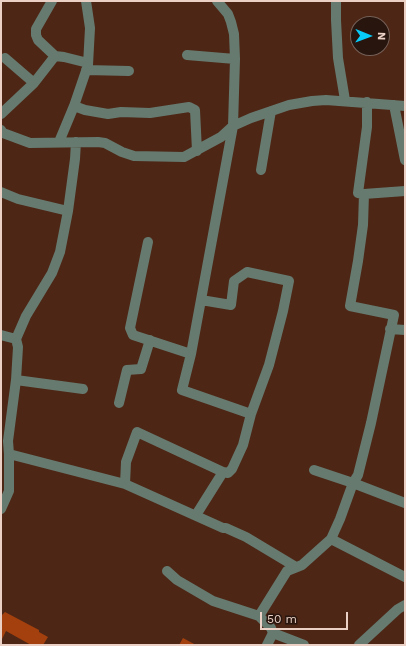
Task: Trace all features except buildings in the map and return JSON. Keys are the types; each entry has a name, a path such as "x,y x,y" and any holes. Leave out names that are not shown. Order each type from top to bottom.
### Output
{"street":[{"path":"52,1 36,29 36,35 38,40 55,56 64,57 87,66 129,71"},
{"path":"217,1 228,14 234,34 235,59 233,126 191,354 182,390 251,414"},
{"path":"336,1 338,58 345,100"},
{"path":"59,142 74,106 87,66 90,28 83,2"},
{"path":"187,55 235,59"},
{"path":"1,114 34,83 55,56"},
{"path":"5,58 34,83"},
{"path":"2,133 30,143 105,143 122,152 134,156 184,157 220,137 233,126 271,111 312,101 345,100 405,106"},
{"path":"367,102 366,127 358,193 364,194 405,191"},
{"path":"394,105 405,160"},
{"path":"74,106 85,110 108,114 121,112 150,113 189,107 195,110 197,151"},
{"path":"261,170 271,111"},
{"path":"1,509 9,491 6,450 16,380 18,347 16,339 26,316 52,273 60,252 68,211 76,142"},
{"path":"1,192 18,199 68,211"},
{"path":"259,616 287,571 302,565 331,539 353,483 358,475 371,423 394,315 350,306 361,239 364,194"},
{"path":"148,242 130,328 133,336 150,340 191,354"},
{"path":"125,484 126,462 137,432 228,473 232,469 243,444 251,414 269,365 283,311 289,280 247,272 234,281 231,305 201,300"},
{"path":"390,329 405,330"},
{"path":"1,335 16,339"},
{"path":"119,403 128,370 141,369 150,340"},
{"path":"16,380 83,389"},
{"path":"6,450 125,484 246,537 296,567"},
{"path":"314,470 405,503"},
{"path":"196,515 223,472"},
{"path":"331,539 405,577"},
{"path":"168,571 176,580 213,601 259,616 271,628 273,633 304,645"},
{"path":"359,645 398,609 405,605"},
{"path":"267,645 273,633"}]}
